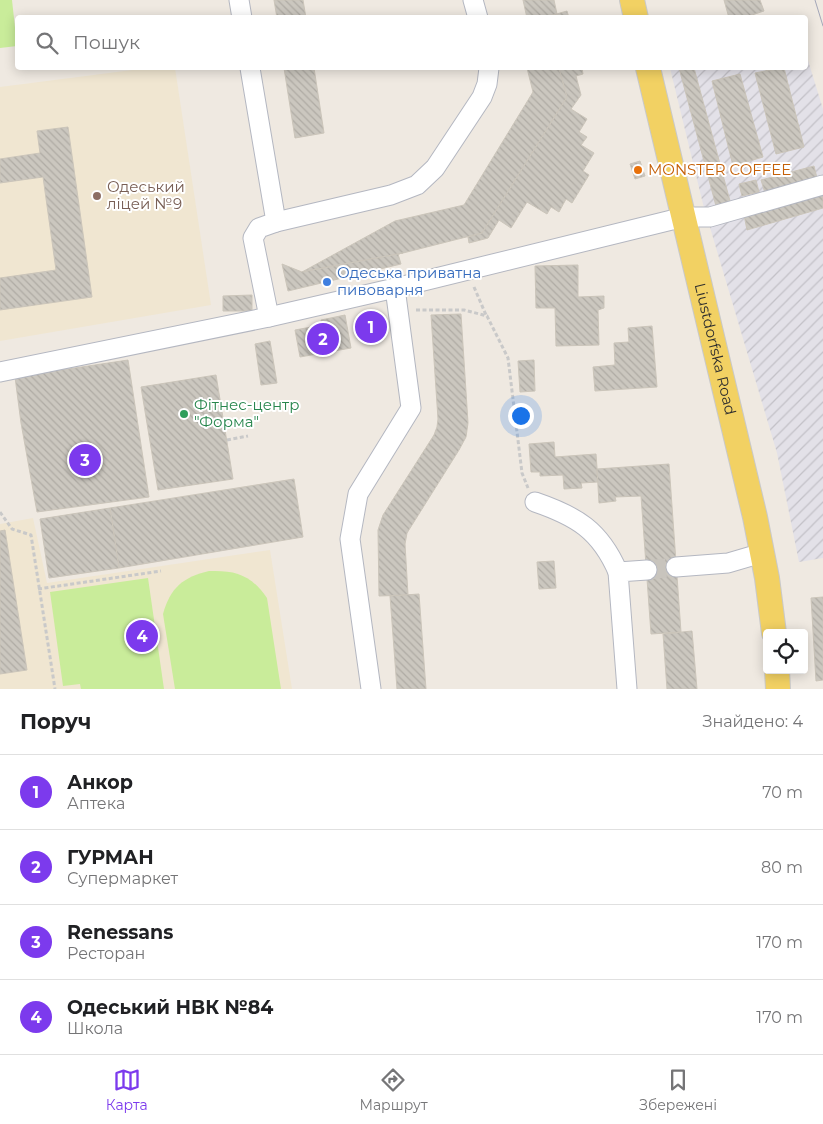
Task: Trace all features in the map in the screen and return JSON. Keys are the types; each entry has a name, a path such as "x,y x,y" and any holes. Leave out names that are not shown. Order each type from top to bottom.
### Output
{"main road":[{"path":"632,0 635,15"},
{"name":"Liustdorfska Road","path":"648,70 762,553 773,629"},
{"path":"777,674 778,689"}],"street":[{"path":"239,0 242,15"},
{"path":"473,0 477,15"},
{"path":"250,70 276,222"},
{"path":"269,317 254,238 259,228 276,222 392,195 417,185 435,168 482,97 488,84 489,70"},
{"path":"0,372 269,317 684,217 710,217 823,185"},
{"path":"371,689 350,539 358,494 411,408 395,288"},
{"path":"534,502 563,512 580,523 598,538 610,554 618,572 627,689"},
{"path":"676,567 728,562 762,553"},
{"path":"618,572 647,570"}],"path":[{"path":"468,270 487,316 508,358 522,473 534,502"},
{"path":"398,310 464,310 487,316"},
{"path":"227,440 248,436"},
{"path":"0,512 12,529 31,535 55,689"},
{"path":"38,589 161,571"}],"shaded area":[{"path":"808,60 823,109 823,558 799,562 777,453 703,204 670,70 808,70"},
{"name":"Одеський ліцей №9","path":"132,70 175,70 211,305 0,341 0,87"},
{"path":"33,518 47,583 270,550 292,689 0,689 0,524"}],"green space":[{"path":"0,0 12,0 15,46 0,48"},
{"path":"209,571 235,573 249,579 267,598 281,689 175,689 163,614 169,597 179,585 185,580"},
{"path":"148,578 164,689 81,689 80,684 63,686 50,592"}],"building":[{"path":"274,0 303,0 306,15 276,15"},
{"path":"523,0 554,0 557,14 526,15"},
{"path":"724,0 760,0 764,11 752,15 728,15"},
{"path":"567,11 568,15 553,15"},
{"path":"284,70 314,70 324,133 295,138"},
{"path":"528,70 560,70 567,97 482,233 403,253 302,272 395,221 464,205 533,92"},
{"path":"560,70 582,70 583,74 576,76 581,95 571,109 587,119 579,132 587,137 581,145 594,153 583,171 589,175 572,203 566,199 559,212 551,207 547,214 527,202 511,228 499,220 488,238 469,243 468,237 482,233 567,97"},
{"path":"680,70 695,70 730,201 716,206"},
{"path":"785,70 804,147 776,154 755,73"},
{"path":"740,74 763,157 733,166 712,81"},
{"path":"68,127 92,297 0,310 0,278 56,270 43,177 0,183 0,159 40,153 37,131"},
{"name":"MONSTER COFFEE","path":"640,161 645,176 635,179 630,164"},
{"path":"814,166 817,178 765,193 761,180"},
{"path":"756,180 759,192 742,196 739,184"},
{"path":"823,194 823,208 747,230 744,215"},
{"path":"403,253 398,254 401,264 288,291 282,264 302,272"},
{"path":"578,265 578,297 604,296 604,308 598,310 599,345 556,346 555,308 536,308 535,266"},
{"path":"252,295 252,311 223,311 223,296"},
{"path":"461,314 468,423 466,437 407,533 405,544 408,595 379,596 378,530 383,515 434,435 437,427 431,315"},
{"path":"345,315 351,348 300,357 295,330 322,325 321,320"},
{"path":"382,315 385,336 360,339 357,318"},
{"path":"652,326 657,387 595,391 593,367 615,365 614,343 629,342 628,328"},
{"path":"270,341 277,383 261,385 255,344"},
{"path":"128,360 149,497 37,512 15,377"},
{"path":"534,360 535,391 520,392 518,361"},
{"name":"Фітнес-центр \"Форма\"","path":"216,375 233,479 158,490 141,387"},
{"path":"554,442 555,457 596,454 598,482 581,483 582,488 564,489 563,475 540,476 540,472 531,472 529,444"},
{"path":"669,464 681,632 651,634 641,496 615,497 616,501 599,503 597,469"},
{"path":"294,479 303,537 119,568 110,508"},
{"path":"110,508 119,568 49,578 40,519"},
{"path":"5,530 27,670 0,674 0,531"},
{"path":"554,561 556,588 539,589 537,562"},
{"path":"419,594 426,689 397,689 390,596"},
{"path":"823,597 823,680 816,681 811,598"},
{"path":"692,631 697,689 667,689 663,634"}],"tunnel":[{"path":"647,570 676,567"}],"tram line":[{"path":"815,0 823,26"}],"place":[{"name":"MONSTER COFFEE","path":"638,170"},
{"name":"Одеський ліцей №9","path":"97,196"},
{"name":"Одеська приватна пивоварня","path":"327,282"},
{"name":"Анкор","path":"371,327"},
{"name":"ГУРМАН","path":"323,339"},
{"name":"Фітнес-центр \"Форма\"","path":"184,414"},
{"name":"Renessans","path":"85,460"},
{"name":"Одеський НВК №84","path":"142,636"}]}
